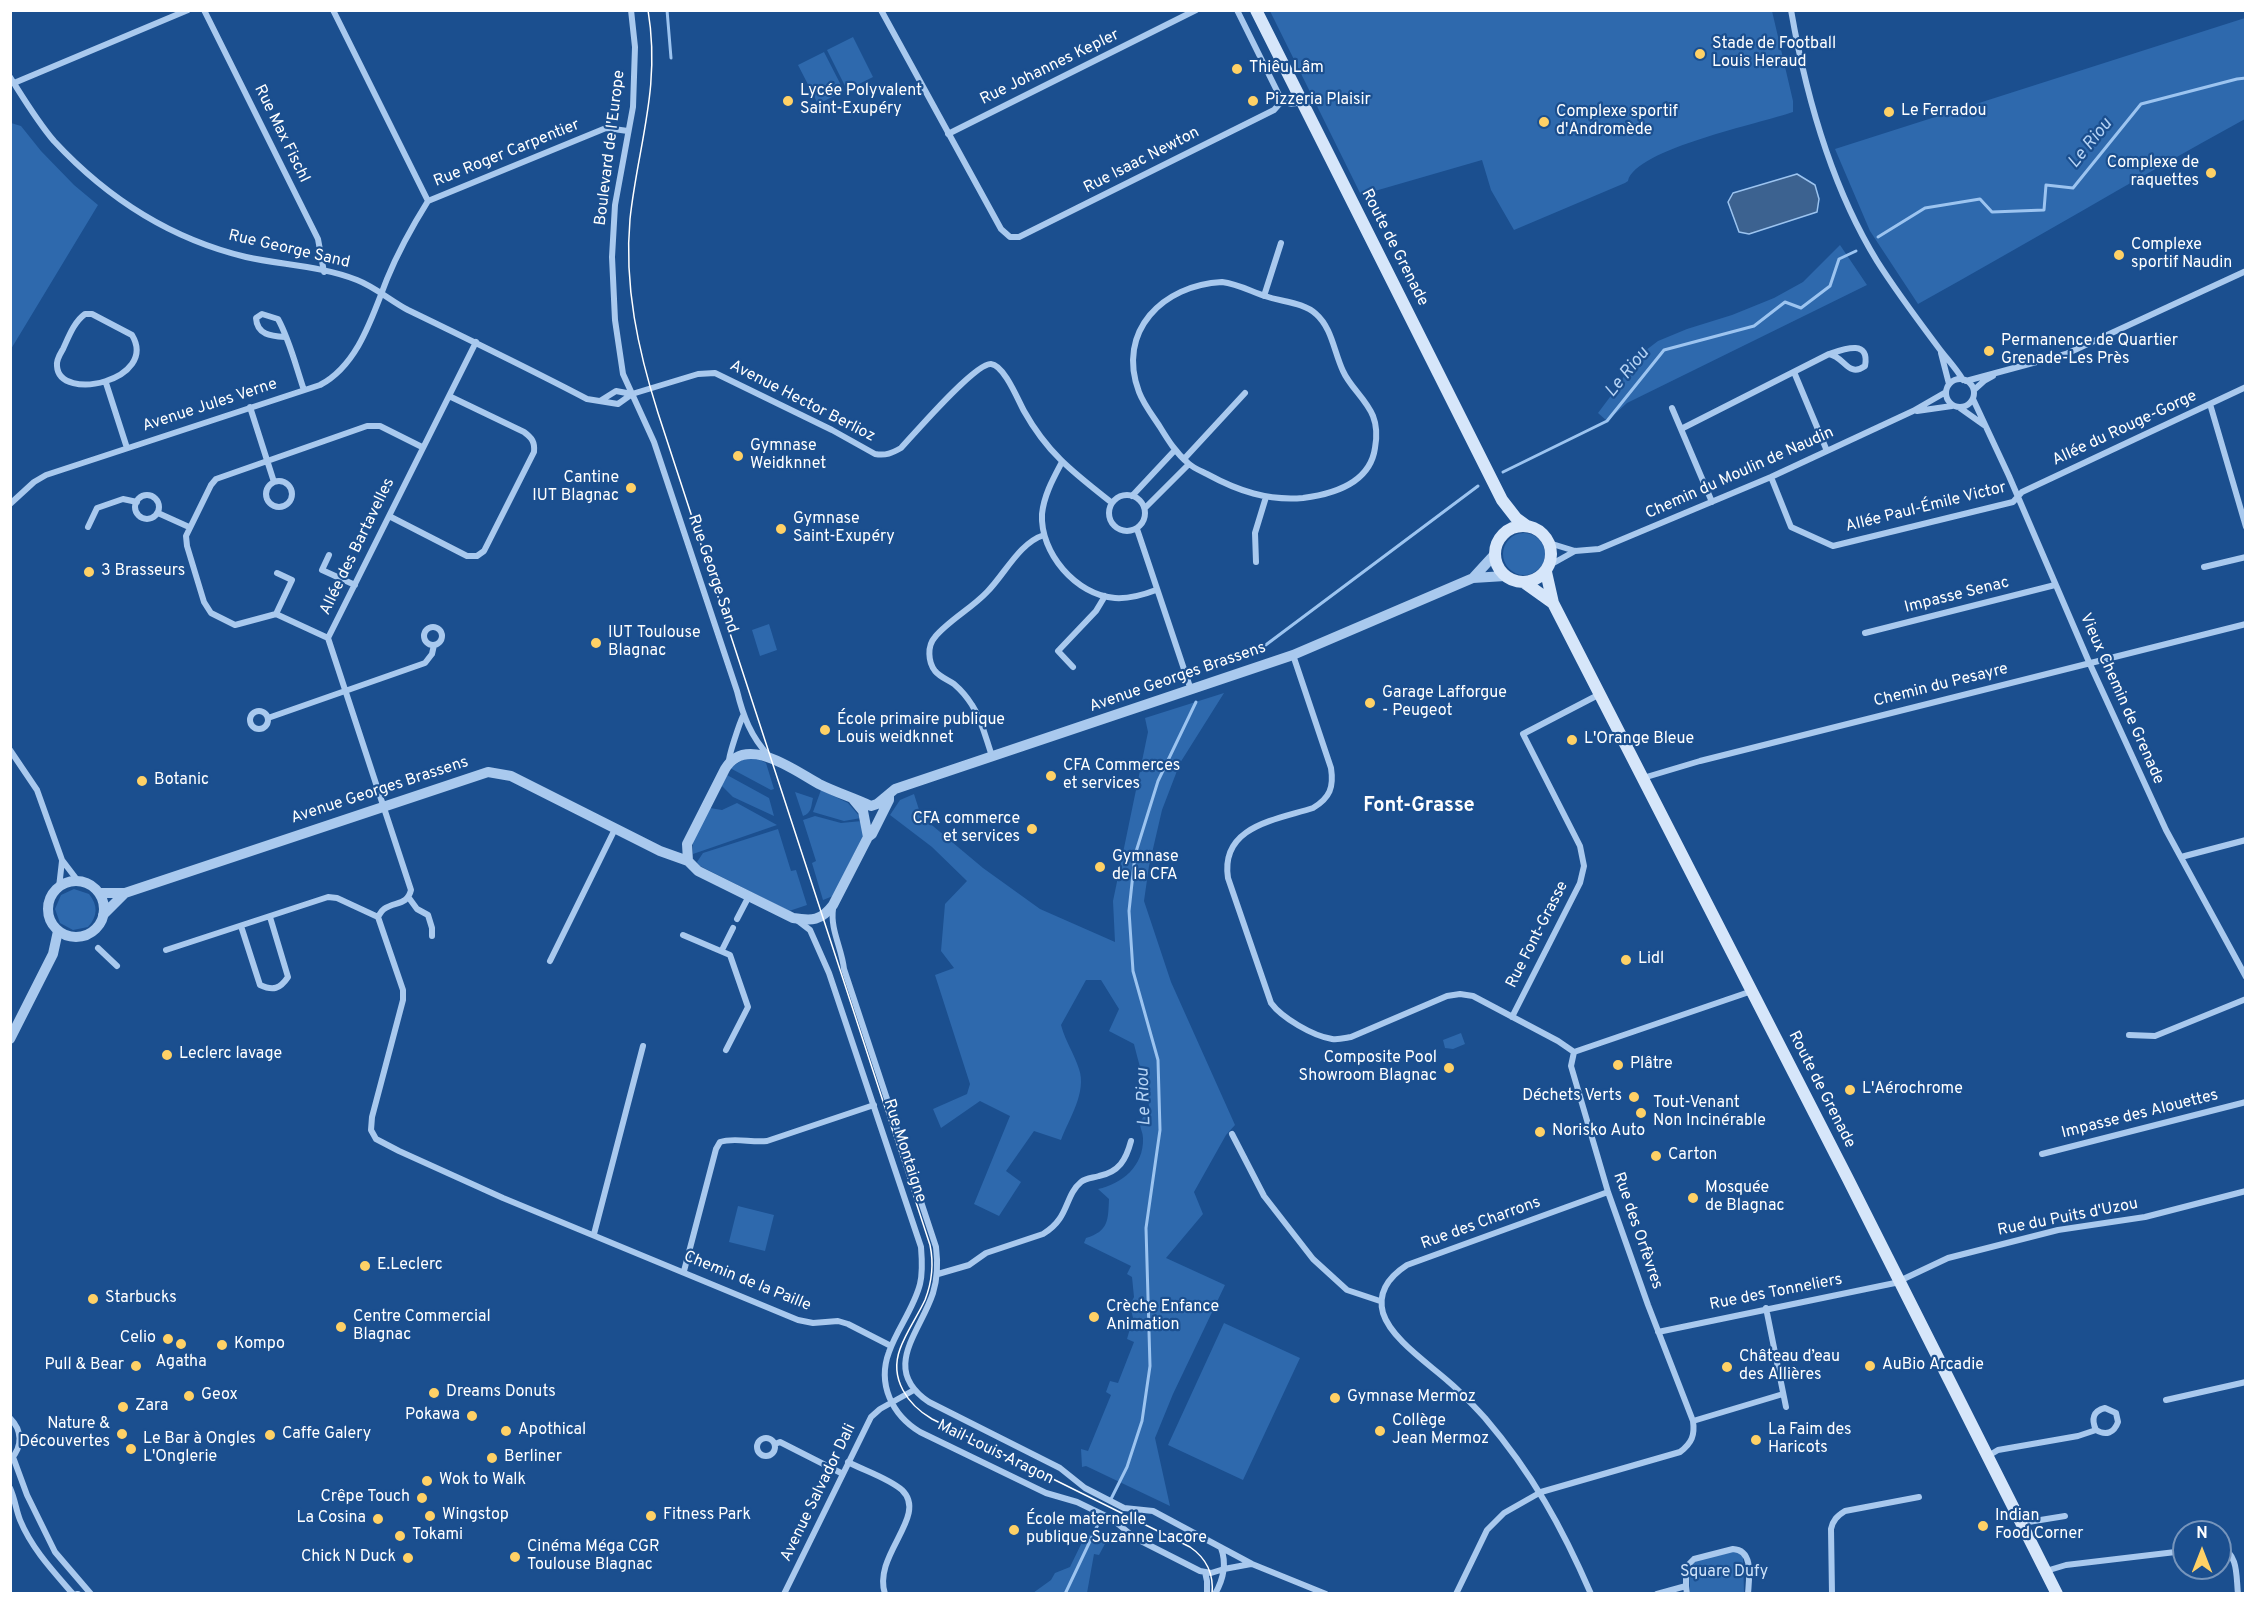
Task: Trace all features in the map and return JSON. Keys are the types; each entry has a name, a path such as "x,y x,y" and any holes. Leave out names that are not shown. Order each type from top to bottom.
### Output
{"main road":[{"name":"Route de Grenade","path":"1256,10 1502,500"},
{"path":"1502,500 1516,518 1542,533 1549,543 1552,554 1548,569 1553,603"},
{"path":"1502,500 1505,514 1504,534"},
{"path":"1527,526 1515,527 1504,534 1496,545 1495,554 1498,566 1505,576 1525,583 1553,603"},
{"path":"1525,583 1536,580 1548,569"},
{"name":"Route de Grenade","path":"1553,603 2057,1593"}],"street":[{"path":"12,80 188,10"},
{"name":"Rue Max Fischl","path":"204,10 318,239 324,272"},
{"path":"333,10 428,201"},
{"name":"Boulevard de l'Europe","path":"631,10 635,47 635,81 615,205 612,257 615,320 623,374 632,394"},
{"name":"Rue Johannes Kepler","path":"948,134 1196,10"},
{"path":"1238,10 1282,101 1291,104 1303,102"},
{"path":"1791,10 1798,49 1823,140 1849,208 1875,259 1940,350 1974,390"},
{"path":"884,11 948,134"},
{"name":"Rue George Sand","path":"12,80 25,102 54,140 104,187 137,212 170,230 205,244 246,256 356,279 402,306 587,399 599,402"},
{"name":"Rue Isaac Newton","path":"948,134 1001,229 1011,237 1018,237 1071,213 1274,110 1282,101"},
{"name":"Rue Roger Carpentier","path":"382,294 387,279 428,201 606,128 628,131"},
{"path":"1264,296 1281,243"},
{"path":"1949,384 1953,381 1999,372 2066,354 2246,271"},
{"path":"1204,283 1234,284 1264,296 1303,306 1314,312 1320,318 1332,340 1343,372 1372,416 1376,429 1374,456 1358,479 1344,488 1309,497 1286,499 1266,497 1221,482 1186,462 1174,450 1139,393 1133,355 1143,324 1167,298 1184,289 1204,283"},
{"name":"Avenue Jules Verne","path":"10,504 33,482 46,475 331,380 351,358 382,294"},
{"path":"85,314 92,314 132,335 136,341 137,349 134,359 118,376 106,383 90,385 72,382 60,375 57,366 58,358 77,319 85,314"},
{"path":"285,337 263,333 258,328 256,318 262,314 274,317 280,324 285,337 304,390"},
{"name":"Allée des Bartavelles","path":"409,898 411,890 408,880 328,638 476,342"},
{"path":"1681,429 1829,354 1848,348 1857,348 1864,352 1865,366 1860,370 1852,371 1841,359 1829,354"},
{"path":"1940,350 1949,384 1946,392 1947,400 1956,407 1967,405 1973,399 1974,390 1999,372"},
{"name":"Avenue Hector Berlioz","path":"632,394 698,374 714,373 876,454 883,455 893,453 901,447 972,373 987,364 993,364 1003,372 1041,440 1062,462 1112,503"},
{"path":"1794,372 1827,451"},
{"path":"106,383 127,447"},
{"name":"Allée du Rouge-Gorge","path":"2018,497 2022,492 2246,387"},
{"path":"599,402 616,391 632,394"},
{"name":"Chemin du Moulin de Naudin","path":"1549,543 1575,551 1599,549 1771,477 1913,411 1946,392"},
{"path":"1145,508 1245,393"},
{"path":"599,402 620,403 632,394"},
{"name":"Rue George Sand","path":"632,394 654,442 737,691 743,716 757,741 772,758"},
{"path":"389,516 467,555 477,556 484,551 534,452 535,445 532,438 524,432 449,396"},
{"name":"Vieux Chemin de Grenade","path":"1973,399 2166,830 2246,977"},
{"path":"2210,404 2246,527"},
{"path":"250,407 274,482"},
{"name":"Chemin du Moulin de Naudin","path":"1913,411 1956,407"},
{"name":"Vieux Chemin de Grenade","path":"1956,407 1984,426"},
{"path":"1672,408 1712,502"},
{"path":"328,638 276,614 235,625 211,613 204,602 187,546 186,536 189,527 216,479 267,460 367,426 380,426 422,447"},
{"path":"1132,496 1174,450"},
{"path":"1062,462 1044,502 1042,525 1056,561 1074,580 1104,596 1128,598 1156,590"},
{"name":"Allée Paul-Émile Victor","path":"1771,477 1791,527 1833,546 1999,506 2013,502 2018,497"},
{"path":"282,481 289,486 292,493 291,501 284,506 276,507 269,502 266,495 268,487 274,482 282,481"},
{"path":"1125,495 1132,496 1145,508 1143,524 1137,529 1123,531 1116,528 1109,517 1112,503 1125,495"},
{"path":"143,496 151,496 157,501 158,513 153,518 142,518 137,513 137,502 143,496"},
{"path":"1256,562 1255,533 1266,497"},
{"path":"88,527 97,508 123,499 137,502"},
{"path":"158,513 189,527"},
{"path":"1137,529 1191,690"},
{"path":"992,756 978,715 963,692 935,671 929,651 931,643 943,629 986,593 1023,548 1044,535"},
{"name":"Chemin du Moulin de Naudin","path":"1548,569 1575,551"},
{"name":"Avenue Georges Brassens","path":"1473,578 1495,554"},
{"path":"329,555 322,570 354,585"},
{"path":"2204,567 2246,557"},
{"path":"276,614 292,580 277,573"},
{"name":"Avenue Georges Brassens","path":"851,797 871,806 878,804 895,789 1293,655 1473,578 1505,576"},
{"name":"Impasse Senac","path":"1864,633 2055,585"},
{"path":"1073,667 1058,651 1096,611 1104,596"},
{"name":"Chemin du Pesayre","path":"1643,778 1700,761 2246,624"},
{"path":"268,718 425,663 432,654 434,645"},
{"path":"1293,655 1331,768 1333,783 1330,793 1326,799 1313,808 1253,828 1242,835 1230,851 1226,868 1271,1003 1283,1016 1321,1036 1334,1040 1351,1037 1447,996 1460,993 1473,996 1558,1041 1574,1052 1752,991"},
{"name":"Rue Font-Grasse","path":"1512,1017 1580,883 1584,866 1580,846 1523,734 1600,694"},
{"path":"729,762 728,758 737,739 743,716"},
{"path":"10,750 37,790 62,860 78,881"},
{"path":"868,837 863,811 851,797 820,784 772,758 746,754 735,757 729,762 687,844 688,861 698,871 793,918 808,921 818,919 826,915 833,905 868,837 872,834 887,797"},
{"name":"Avenue Georges Brassens","path":"99,893 125,893 475,774 488,772 500,772 527,783 660,851 688,861"},
{"path":"550,961 615,829"},
{"path":"2181,858 2246,840"},
{"path":"670,854 687,844"},
{"path":"59,887 62,860"},
{"path":"78,881 90,885 99,893 103,904 103,915 94,930 84,936 72,936 58,931 49,917 49,902 59,887 78,881"},
{"name":"Avenue Georges Brassens","path":"103,915 125,893"},
{"path":"737,919 748,896"},
{"path":"166,950 328,897 337,898 378,917 384,909 403,903 409,898 417,909 428,915 432,936"},
{"name":"Rue Montaigne","path":"833,905 832,924 842,952 844,969 938,1257 938,1274 931,1299 906,1352 906,1373 914,1390"},
{"path":"241,926 260,986 270,990 282,986 288,977 270,917"},
{"name":"Chemin de la Paille","path":"378,917 403,990 403,1000 372,1117 371,1130 376,1139 503,1198 594,1233 798,1320 813,1323 838,1321 891,1346"},
{"name":"Rue Montaigne","path":"793,918 810,930 837,993 919,1239 922,1261 920,1286 891,1346 885,1371 885,1387 891,1403"},
{"path":"722,950 733,928"},
{"path":"10,1039 53,954 58,931"},
{"path":"683,935 730,955 748,1007 726,1050"},
{"path":"53,954 72,936"},
{"path":"98,948 117,966"},
{"path":"2129,1035 2155,1035 2246,999"},
{"path":"594,1233 643,1046"},
{"name":"Rue des Orfèvres","path":"1574,1052 1571,1066 1608,1192 1658,1332 1694,1421"},
{"name":"Impasse des Alouettes","path":"2042,1154 2246,1102"},
{"path":"684,1271 716,1149 720,1142 729,1140 767,1141 874,1105"},
{"path":"1232,1134 1264,1196 1313,1259 1347,1290 1380,1300 1384,1315 1399,1338 1452,1384 1511,1450 1541,1492 1564,1534 1591,1593"},
{"path":"938,1274 969,1265 986,1253 1051,1230 1063,1216 1079,1183 1120,1167 1128,1155 1131,1141"},
{"name":"Rue du Puits d'Uzou","path":"1900,1281 1959,1255 2058,1230 2145,1217 2246,1191"},
{"name":"Rue des Charrons","path":"1380,1300 1389,1280 1407,1265 1608,1192"},
{"name":"Rue des Tonneliers","path":"1658,1332 1900,1281"},
{"path":"1766,1308 1786,1407"},
{"path":"2166,1400 2246,1382"},
{"name":"Avenue Salvador Dali","path":"784,1593 871,1417 914,1390"},
{"name":"Mail Louis Aragon","path":"914,1390 929,1402 1059,1468 1085,1488 1124,1508 1153,1511 1252,1564 1326,1593"},
{"path":"1456,1593 1487,1530 1504,1514 1541,1492 1680,1452 1693,1438 1694,1421 1784,1394"},
{"name":"Mail Louis Aragon","path":"891,1403 920,1432 1046,1493 1077,1502 1112,1518 1135,1538 1205,1572"},
{"path":"1988,1456 1998,1450 2078,1436 2096,1430 2106,1434 2112,1432 2118,1422 2116,1413 2105,1408 2098,1410 2094,1414 2093,1423 2096,1430"},
{"path":"10,1418 20,1434 19,1446 12,1458 27,1495 55,1552 91,1593"},
{"path":"774,1444 780,1442 843,1474"},
{"path":"848,1462 895,1486 906,1495 909,1503 907,1522 885,1564 883,1575 885,1593"},
{"path":"10,1488 20,1519 45,1563 76,1593"},
{"path":"1832,1593 1831,1529 1838,1515 1845,1511 1919,1497"},
{"path":"2022,1523 2065,1516"},
{"path":"1215,1593 1223,1577 1221,1548"},
{"path":"1687,1593 1686,1567 1694,1559 1733,1549 1740,1549 1747,1556 1748,1593"},
{"path":"2046,1571 2066,1565 2172,1552"},
{"path":"2232,1557 2238,1593"},
{"path":"1205,1572 1211,1574 1252,1564"},
{"path":"1205,1572 1208,1581 1207,1593"},
{"path":"1657,1593 1686,1586"}],"green space":[{"name":"Complexe sportif d'Andromède","path":"1270,11 1772,11 1793,101 1793,112 1675,148 1652,158 1636,169 1625,183 1514,230 1491,190 1482,160 1361,195"},
{"path":"2245,18 2245,119 1918,304 1870,231 1835,149"},
{"path":"853,37 873,77 847,90 827,50"},
{"path":"824,52 844,91 818,104 798,65"},
{"path":"11,123 21,126 41,151 74,185 98,205 11,349"},
{"path":"1840,245 1867,285 1627,403 1607,421 1598,413 1619,385 1633,360 1658,341 1774,298 1803,282"},
{"path":"1524,533 1539,539 1545,554 1539,569 1524,575 1509,569 1503,554 1509,539"},
{"path":"769,624 777,650 760,656 752,630"},
{"path":"1224,693 1180,763 1162,810 1149,866 1144,901 1171,982 1235,1125 1226,1135 1194,1192 1203,1214 1166,1258 1225,1285 1173,1394 1155,1438 1170,1506 1086,1466 1082,1467 1081,1449 1088,1451 1111,1395 1106,1392 1110,1381 1118,1383 1134,1342 1127,1339 1133,1318 1130,1305 1134,1297 1132,1277 1127,1274 1131,1266 1084,1243 1086,1238 1099,1232 1106,1224 1109,1199 1098,1189 1123,1178 1136,1165 1140,1157 1143,1136 1140,1124 1149,1103 1134,1044 1109,1031 1119,1009 1101,980 1086,980 1061,1025 1079,1069 1081,1087 1061,1140 1034,1131 1006,1171 1021,1182 999,1216 974,1204 1010,1116 980,1101 941,1128 933,1109 967,1094 970,1084 935,975 954,968 941,951 945,904 967,881 932,847 890,815 900,800 914,794 921,816 983,868 1040,909 1115,942 1113,901 1148,732 1145,718"},
{"path":"756,758 766,763 774,789 771,790 730,768 744,759"},
{"path":"727,775 769,798 774,816 733,797 721,785"},
{"path":"821,790 848,803 861,818 844,821 813,812"},
{"path":"795,792 813,798 810,811 806,815 803,816"},
{"path":"737,803 777,825 693,854 693,841 710,808 722,810"},
{"path":"815,816 841,823 862,821 863,836 833,896 823,900 812,863 816,861 803,820"},
{"path":"778,829 791,871 796,870 807,905 789,911 700,866 697,862 703,853"},
{"path":"74,889 89,894 96,910 94,919 88,927 73,930 60,923 55,909 61,895"},
{"path":"1461,1033 1465,1044 1453,1049 1445,1048 1443,1040"},
{"path":"738,1206 774,1215 765,1251 729,1242"},
{"path":"1224,1323 1300,1358 1243,1480 1168,1445"},
{"path":"1086,1534 1107,1540 1099,1555 1094,1554 1087,1593 1033,1593 1051,1580 1055,1573 1070,1567"},
{"name":"Square Dufy","path":"1738,1552 1743,1557 1744,1593 1690,1593 1689,1568 1697,1560"}],"shaded area":[{"path":"1797,174 1815,185 1819,199 1817,212 1749,234 1739,232 1728,202 1733,193"}],"waterway":[{"path":"667,10 671,58"},
{"name":"Le Riou","path":"1878,237 1925,208 1980,199 1992,212 2044,210 2046,185 2073,188 2141,104 2246,78"},
{"name":"Le Riou","path":"1503,472 1607,421 1664,350 1754,326 1785,302 1801,308 1830,286 1839,259 1856,251"},
{"name":"Le Riou","path":"1255,653 1478,486"},
{"name":"Le Riou","path":"1111,1499 1127,1467 1142,1421 1150,1366 1146,1228 1160,1130 1158,1060 1133,971 1129,911 1135,855 1158,781 1196,702"},
{"name":"Le Riou","path":"1065,1594 1101,1518"}],"tram line":[{"path":"648,10 652,65 650,91 630,219 629,269 634,318 644,366 658,413 930,1245 932,1273 925,1300 900,1349 897,1360 899,1381 908,1399 932,1419 1190,1547 1208,1567 1212,1580 1212,1594"}],"place":[{"name":"Stade de Football Louis Heraud","path":"1700,54"},
{"name":"Thiêu Lâm","path":"1237,69"},
{"name":"Lycée Polyvalent Saint-Exupéry","path":"788,101"},
{"name":"Pizzeria Plaisir","path":"1253,101"},
{"name":"Le Ferradou","path":"1889,112"},
{"name":"Complexe sportif d'Andromède","path":"1544,122"},
{"name":"Complexe de raquettes","path":"2211,173"},
{"name":"Complexe sportif Naudin","path":"2119,255"},
{"name":"Permanence de Quartier Grenade-Les Près","path":"1989,351"},
{"name":"Gymnase Weidknnet","path":"738,456"},
{"name":"Cantine IUT Blagnac","path":"631,488"},
{"name":"Gymnase Saint-Exupéry","path":"781,529"},
{"name":"3 Brasseurs","path":"89,572"},
{"name":"IUT Toulouse Blagnac","path":"596,643"},
{"name":"Garage Lafforgue - Peugeot","path":"1370,703"},
{"name":"École primaire publique Louis weidknnet","path":"825,730"},
{"name":"L'Orange Bleue","path":"1572,740"},
{"name":"CFA Commerces et services","path":"1051,776"},
{"name":"Botanic","path":"142,781"},
{"name":"CFA commerce et services","path":"1032,829"},
{"name":"Gymnase de la CFA","path":"1100,867"},
{"name":"Lidl","path":"1626,960"},
{"name":"Leclerc lavage","path":"167,1055"},
{"name":"Plâtre","path":"1618,1065"},
{"name":"Composite Pool Showroom Blagnac","path":"1449,1068"},
{"name":"L'Aérochrome","path":"1850,1090"},
{"name":"Déchets Verts","path":"1634,1097"},
{"name":"Tout-Venant Non Incinérable","path":"1641,1113"},
{"name":"Norisko Auto","path":"1540,1132"},
{"name":"Carton","path":"1656,1156"},
{"name":"Mosquée de Blagnac","path":"1693,1198"},
{"name":"E.Leclerc","path":"365,1266"},
{"name":"Starbucks","path":"93,1299"},
{"name":"Crèche Enfance Animation","path":"1094,1317"},
{"name":"Centre Commercial Blagnac","path":"341,1327"},
{"name":"Celio","path":"168,1339"},
{"name":"Agatha","path":"181,1344"},
{"name":"Kompo","path":"222,1345"},
{"name":"Pull & Bear","path":"136,1366"},
{"name":"AuBio Arcadie","path":"1870,1366"},
{"name":"Château d’eau des Allières","path":"1727,1367"},
{"name":"Dreams Donuts","path":"434,1393"},
{"name":"Geox","path":"189,1396"},
{"name":"Gymnase Mermoz","path":"1335,1398"},
{"name":"Zara","path":"123,1407"},
{"name":"Pokawa","path":"472,1416"},
{"name":"Apothical","path":"506,1431"},
{"name":"Collège Jean Mermoz","path":"1380,1431"},
{"name":"Nature & Découvertes","path":"122,1434"},
{"name":"Caffe Galery","path":"270,1435"},
{"name":"La Faim des Haricots","path":"1756,1440"},
{"name":"Le Bar à Ongles L'Onglerie","path":"131,1449"},
{"name":"Berliner","path":"492,1458"},
{"name":"Wok to Walk","path":"427,1481"},
{"name":"Crêpe Touch","path":"422,1498"},
{"name":"Wingstop","path":"430,1516"},
{"name":"Fitness Park","path":"651,1516"},
{"name":"La Cosina","path":"378,1519"},
{"name":"Indian Food Corner","path":"1983,1526"},
{"name":"École maternelle publique Suzanne Lacore","path":"1014,1530"},
{"name":"Tokami","path":"400,1536"},
{"name":"Cinéma Méga CGR Toulouse Blagnac","path":"515,1557"},
{"name":"Chick N Duck","path":"408,1558"}],"district":[{"name":"Font-Grasse","path":"1419,807"}]}
